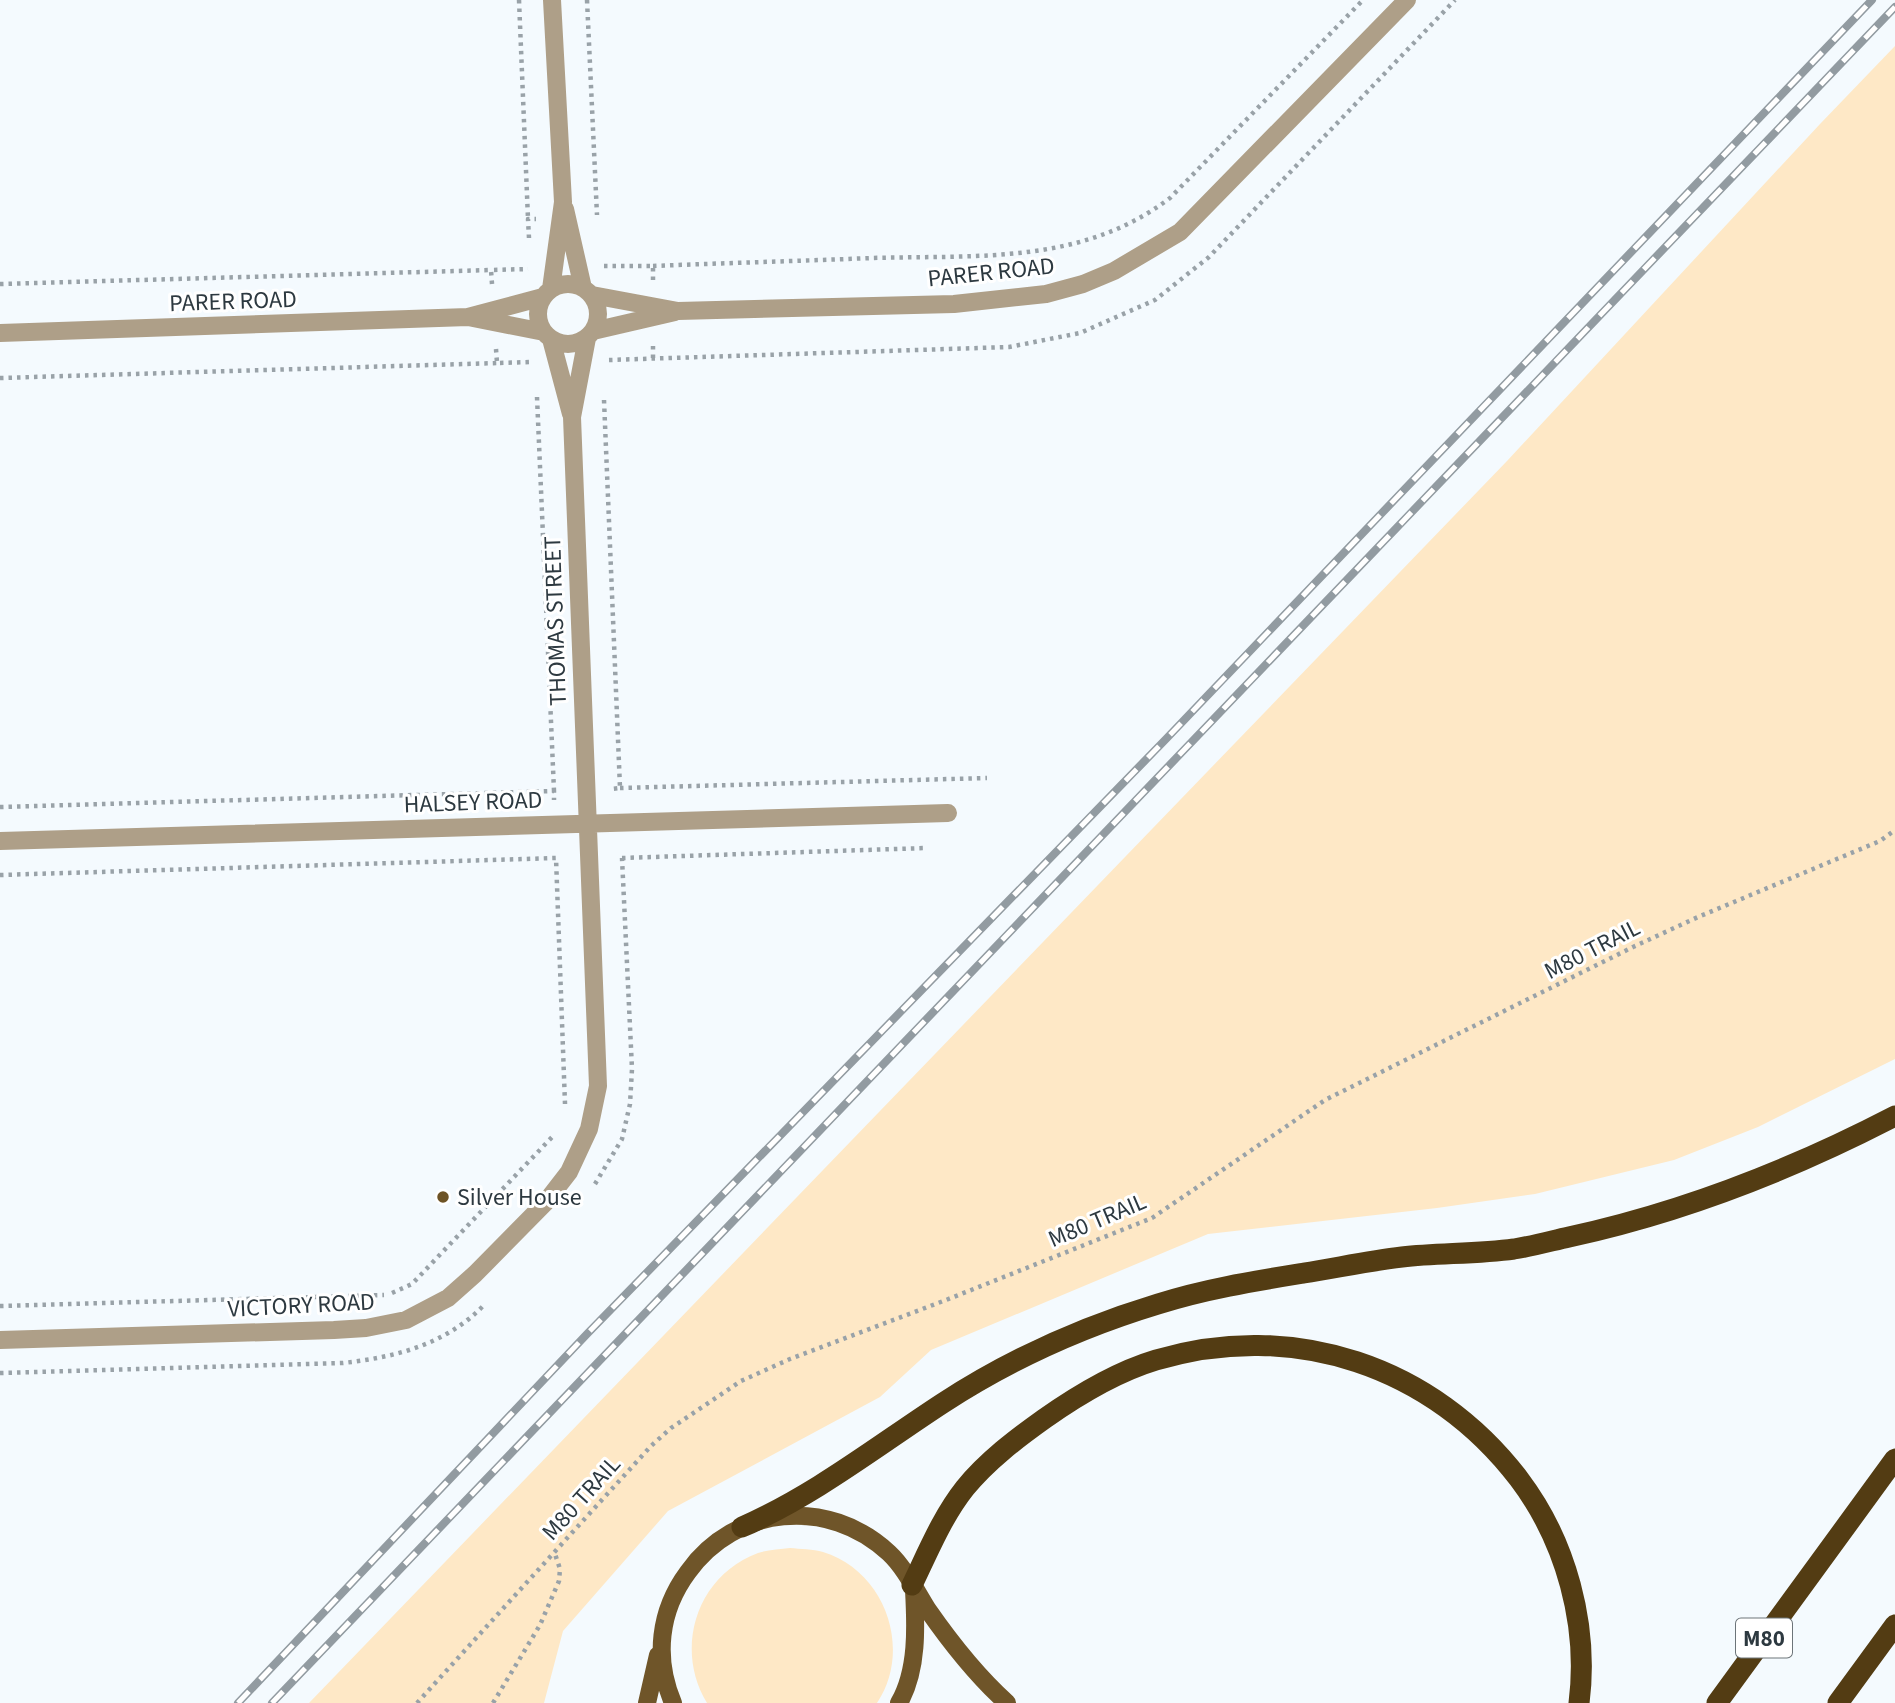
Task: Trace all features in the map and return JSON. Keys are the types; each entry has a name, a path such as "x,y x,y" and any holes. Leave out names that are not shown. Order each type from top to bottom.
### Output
{"highway":[{"path":"742,1527 819,1486 944,1402 1037,1350 1158,1303 1216,1288 1401,1257 1514,1249 1622,1226 1735,1190 1832,1149 1895,1116"},
{"path":"913,1587 940,1527 965,1489 999,1453 1062,1406 1128,1371 1186,1352 1252,1345 1307,1349 1382,1370 1427,1394 1469,1424 1514,1472 1552,1533 1570,1585 1582,1676 1579,1703"},
{"name":"M80","path":"1717,1703 1895,1459"},
{"path":"1838,1703 1895,1625"}],"main road":[{"path":"647,1703 665,1614 677,1586 706,1550 742,1527 763,1519 786,1515 824,1519 848,1527 889,1553 966,1660 1007,1703"},
{"path":"899,1703 912,1661 916,1616 913,1587"},
{"path":"661,1641 665,1678 673,1703"}],"street":[{"path":"552,0 563,202 587,291 598,313 590,334 569,344 547,336 537,315 547,293 563,202"},
{"name":"PARER ROAD","path":"590,334 678,311 954,304 1046,294 1083,284 1114,271 1180,232 1408,0"},
{"path":"547,293 567,284 587,291"},
{"name":"PARER ROAD","path":"587,291 678,311"},
{"name":"PARER ROAD","path":"0,333 468,317 547,293"},
{"name":"PARER ROAD","path":"468,317 547,336"},
{"name":"THOMAS STREET","path":"588,824 572,417 590,334"},
{"name":"THOMAS STREET","path":"547,336 572,417"},
{"name":"HALSEY ROAD","path":"0,841 948,813"},
{"name":"VICTORY ROAD","path":"0,1340 366,1328 406,1320 448,1298 545,1203 569,1172 589,1129 597,1086 598,1058 588,824"}],"path":[{"path":"519,0 528,219"},
{"path":"587,0 597,215"},
{"path":"653,265 1026,253 1093,240 1122,229 1170,198 1363,0"},
{"path":"0,284 491,270"},
{"path":"0,378 497,363"},
{"path":"620,788 987,778"},
{"path":"0,807 554,791"},
{"name":"M80 TRAIL","path":"417,1703 651,1446 741,1381 790,1359 1152,1218 1325,1100 1633,947 1880,841 1895,830"},
{"path":"0,875 556,858 565,1110"},
{"path":"587,1195 622,1139 630,1104 632,1069 622,858"},
{"path":"0,1306 389,1295 412,1284 560,1127"},
{"path":"0,1373 343,1363 383,1359 430,1343 470,1320 488,1301"},
{"path":"493,1703 540,1625 559,1581 560,1569 555,1554"}],"shaded area":[{"path":"1895,46 1895,1059 1758,1127 1674,1160 1535,1194 1208,1234 931,1350 880,1397 668,1511 563,1631 544,1703 309,1703 1507,461"},
{"path":"790,1548 823,1552 845,1562 863,1576 877,1594 887,1614 892,1637 892,1659 888,1682 877,1703 707,1703 697,1682 692,1660 692,1638 697,1616 706,1596 719,1579 737,1564 758,1553"}],"railway":[{"path":"238,1703 587,1334 1166,739 1872,0"},
{"path":"272,1703 1895,7"}],"place":[{"name":"Silver House","path":"443,1197"}]}
